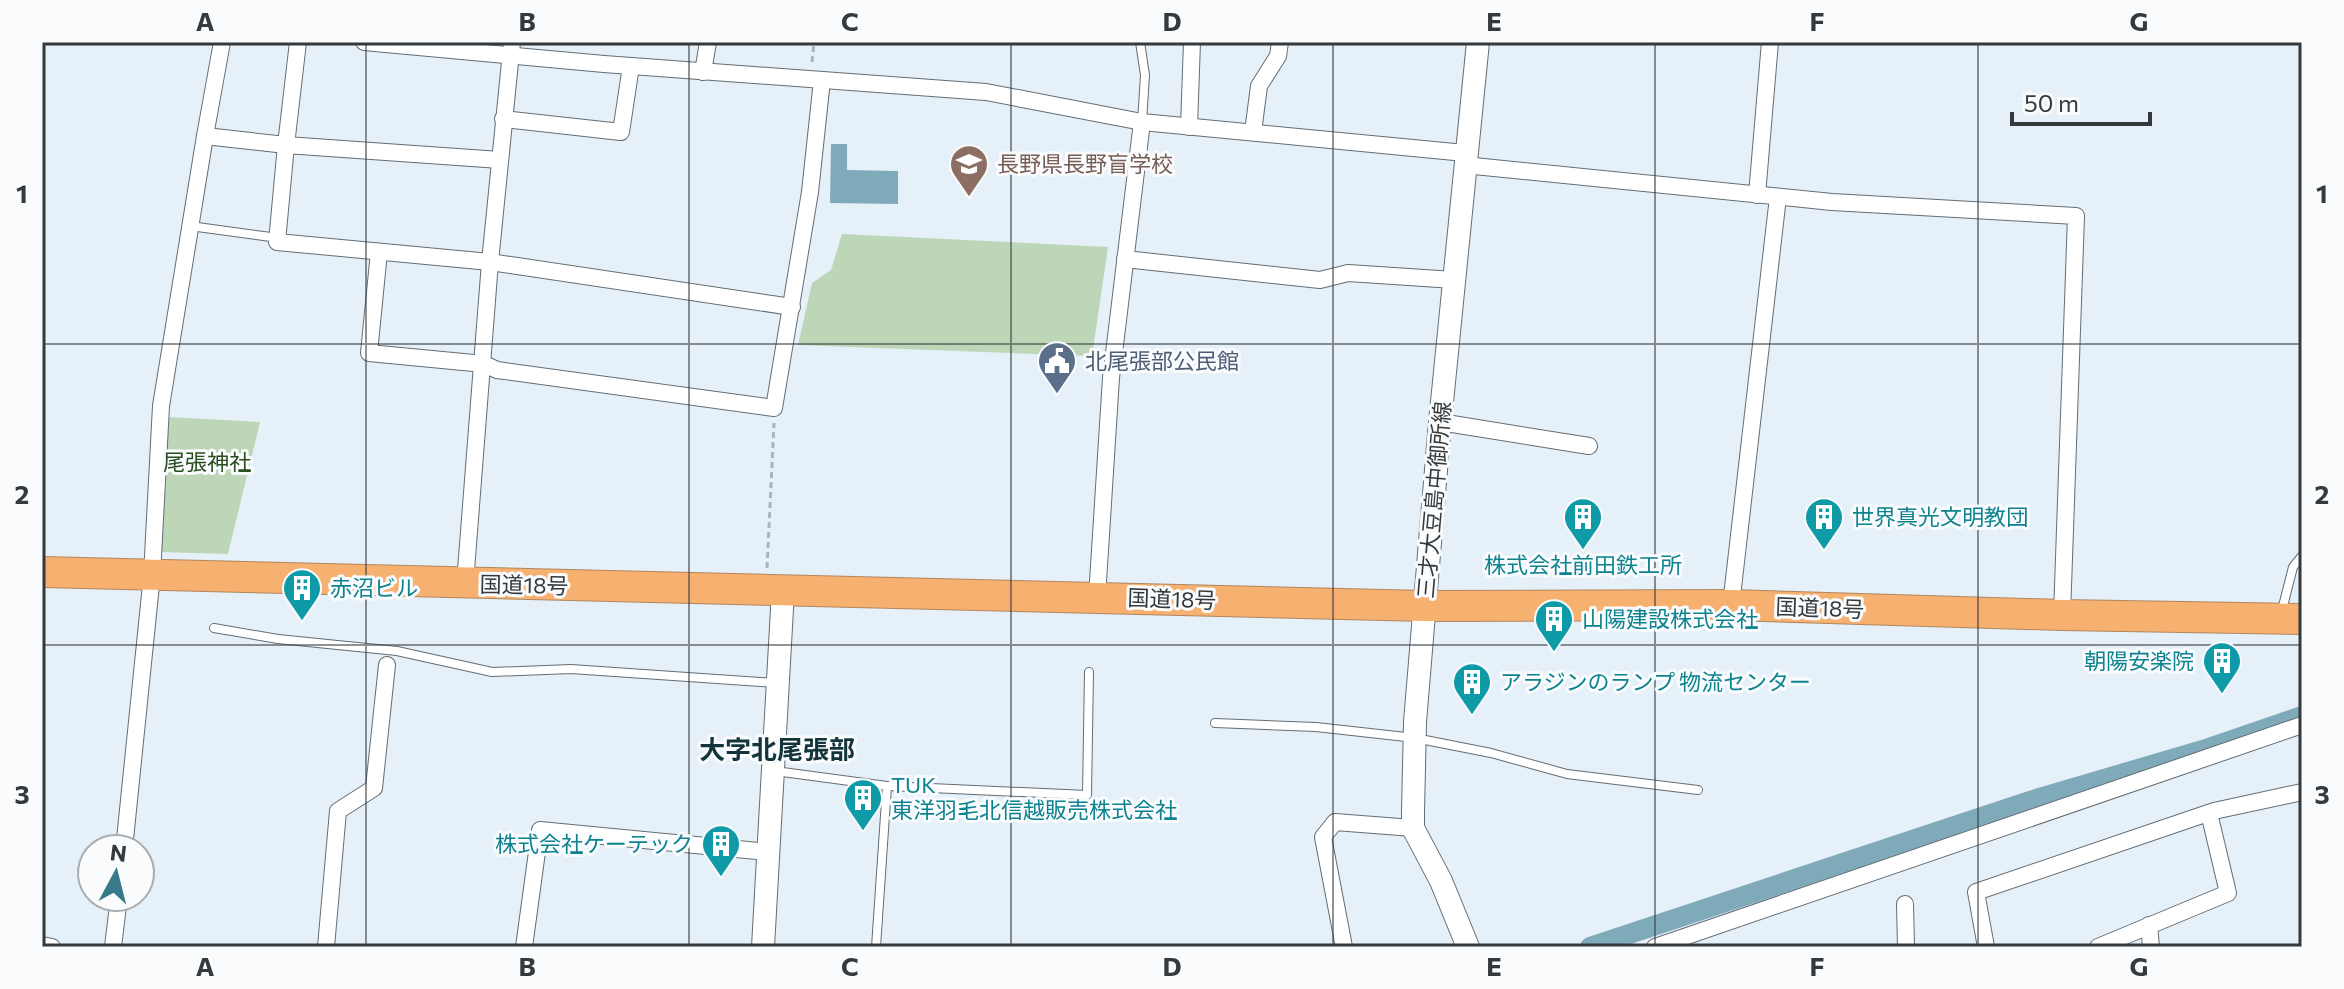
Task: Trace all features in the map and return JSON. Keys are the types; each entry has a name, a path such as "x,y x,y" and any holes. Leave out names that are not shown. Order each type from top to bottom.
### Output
{"highway":[{"name":"国道18号","path":"42,572 1425,606 1731,605 2291,619"}],"main road":[{"name":"三才大豆島中御所線","path":"1468,947 1441,881 1413,828 1415,738 1440,422 1478,42"},
{"path":"763,947 777,683 774,590"}],"street":[{"path":"126,833 152,575 161,406 222,42"},
{"path":"298,42 277,242 490,262 792,307"},
{"path":"364,42 512,48 631,66 986,92 1142,122 1253,132 1757,195 1938,210 2076,216 2062,615"},
{"path":"703,72 708,42"},
{"path":"1189,127 1192,42"},
{"path":"1253,132 1259,86 1278,56 1280,42"},
{"path":"1757,195 1770,42"},
{"path":"465,583 490,262 512,48"},
{"path":"503,119 621,132 631,66"},
{"path":"379,252 369,353 484,364 497,370 774,408 810,192 822,80"},
{"path":"1097,597 1111,378 1142,122"},
{"path":"205,136 286,145 500,160"},
{"path":"1731,605 1778,197"},
{"path":"1125,259 1320,280 1348,273 1454,280"},
{"path":"1440,422 1589,446"},
{"path":"326,947 338,811 374,788 387,665"},
{"path":"1655,947 2302,725"},
{"path":"1986,947 1976,892 2209,813 2302,792"},
{"path":"2098,947 2228,893 2209,813"},
{"path":"1344,947 1323,837 1335,822 1413,828"},
{"path":"524,947 540,830 768,852"},
{"path":"1905,904 1906,947"},
{"path":"113,947 117,913"},
{"path":"2149,925 2151,947"},
{"path":"42,945 52,947"}],"lane":[{"path":"1140,42 1145,75 1142,122"},
{"path":"190,226 271,237 277,242"},
{"path":"2291,619 2293,567 2302,556"},
{"path":"214,628 278,639 397,651 492,672 571,669 777,683"},
{"path":"772,771 887,786 1087,795 1089,672"},
{"path":"1215,723 1316,727 1415,738 1491,753 1567,774 1698,790"},
{"path":"876,947 887,786"}],"path":[{"path":"774,408 774,590"}],"green space":[{"path":"842,234 1108,247 1092,356 798,345 812,283 831,270"},
{"name":"尾張神社","path":"168,417 260,422 228,554 159,552"}],"water":[{"path":"831,144 847,144 847,170 898,171 898,204 830,203"}],"waterway":[{"path":"1590,947 2033,800 2209,748 2302,716"}],"place":[{"name":"長野県長野盲学校","path":"969,198"},
{"name":"北尾張部公民館","path":"1057,395"},
{"name":"株式会社前田鉄工所","path":"1583,551"},
{"name":"世界真光文明教団","path":"1824,551"},
{"name":"赤沼ビル","path":"302,622"},
{"name":"山陽建設株式会社","path":"1554,653"},
{"name":"朝陽安楽院","path":"2222,695"},
{"name":"アラジンのランプ 物流センター","path":"1472,716"},
{"name":"TUK 東洋羽毛北信越販売株式会社","path":"863,832"},
{"name":"株式会社ケーテック","path":"721,878"}],"district":[{"name":"大字北尾張部","path":"777,750"}]}
